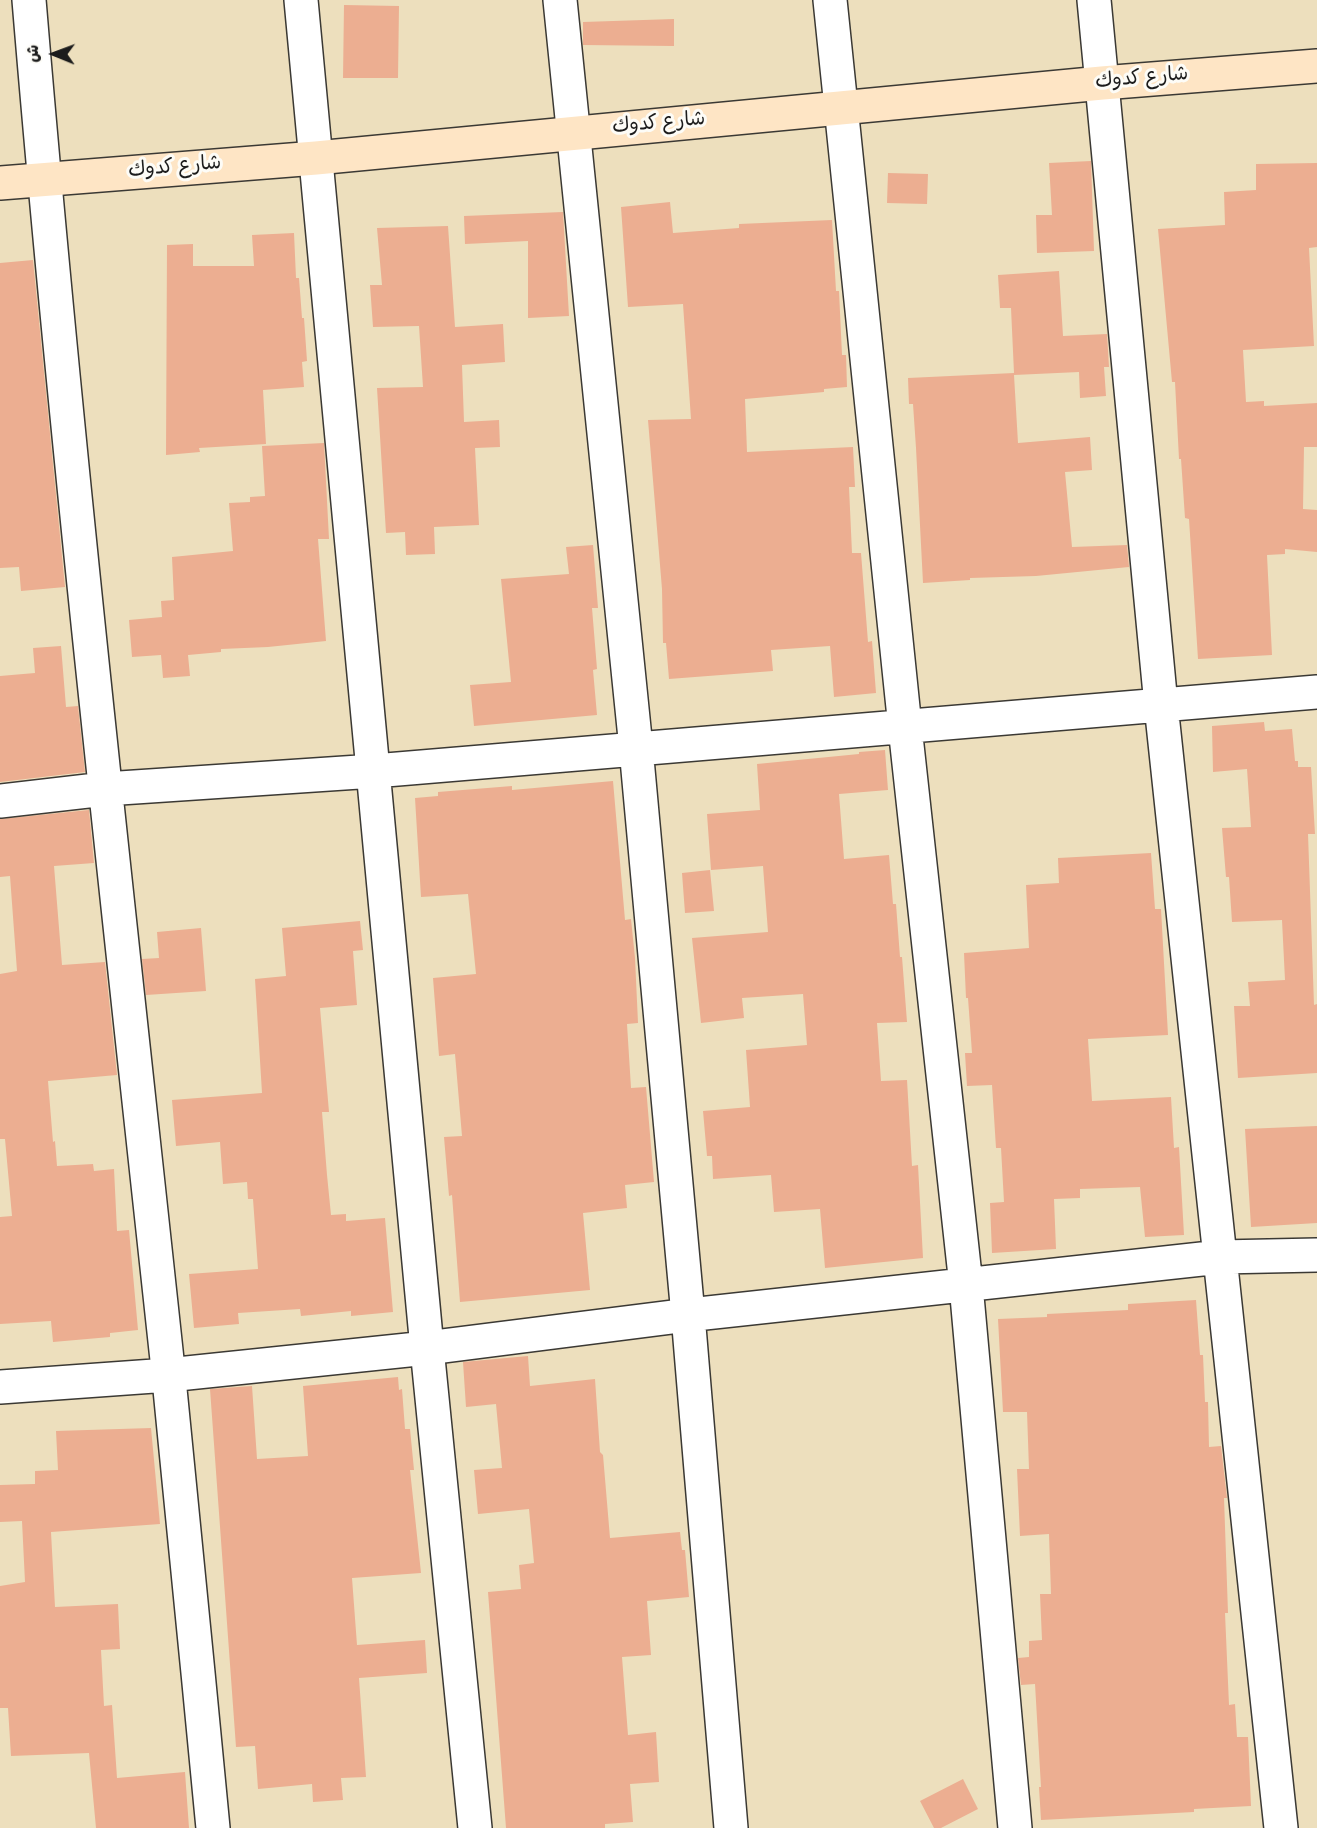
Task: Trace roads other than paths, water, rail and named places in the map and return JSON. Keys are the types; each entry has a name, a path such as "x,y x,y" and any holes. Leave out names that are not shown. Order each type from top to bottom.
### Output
{"street":[{"path":"29,0 44,179 105,789 168,1375 213,1828"},
{"path":"301,0 427,1348 475,1828"},
{"path":"560,0 636,748 688,1315 731,1828"},
{"path":"830,0 904,727 966,1285 1015,1828"},
{"path":"1094,0 1161,705 1281,1828"},
{"name":"شارع كدوك","path":"0,183 316,158 1102,83 1317,66"},
{"path":"0,801 105,789 374,771 1317,692"},
{"path":"0,1387 168,1375 427,1348 688,1315 1220,1257 1317,1255"}]}
